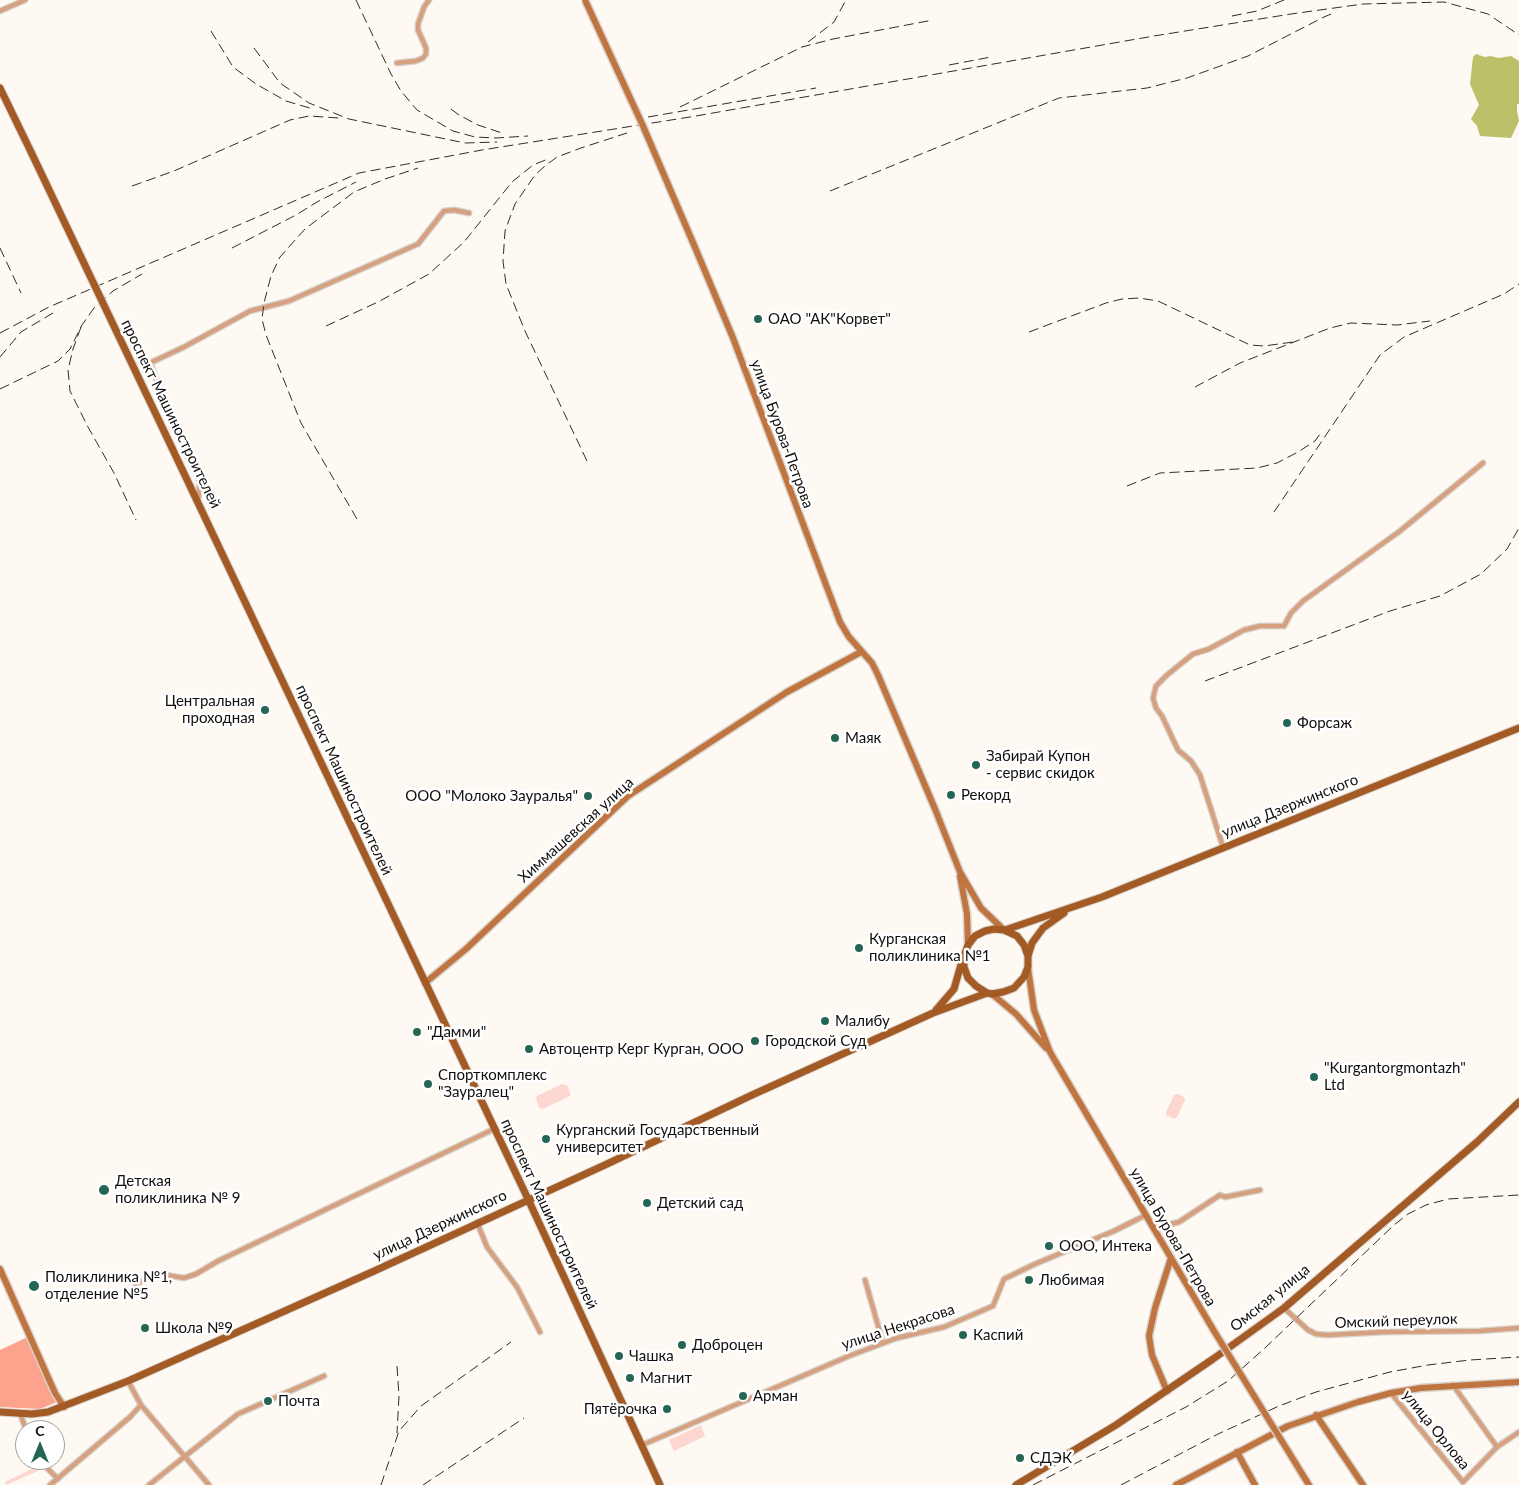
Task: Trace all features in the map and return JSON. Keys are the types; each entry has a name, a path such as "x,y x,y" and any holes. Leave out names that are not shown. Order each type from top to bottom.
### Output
{"main road":[{"name":"улица Бурова-Петрова","path":"585,0 643,126 733,338 834,607 849,637 860,652 872,663 878,675 932,800 960,872 981,908 1004,930"},
{"name":"проспект Машиностроителей","path":"0,88 198,501 223,558 528,1199 660,1485"},
{"name":"Химмашевская улица","path":"425,983 466,949 628,796 787,692 860,652"},
{"name":"улица Дзержинского","path":"1004,930 1102,897 1519,728"},
{"name":"улица Бурова-Петрова","path":"960,872 968,945"},
{"name":"улица Дзержинского","path":"1028,956 1032,943 1043,928 1070,908"},
{"path":"994,929 1004,930 1017,936 1024,945 1028,956 1028,967 1024,977 1014,988 1003,992 989,993 976,986 968,978 964,967 964,956 968,945 975,936 994,929"},
{"name":"улица Дзержинского","path":"933,1013 954,989 964,956"},
{"name":"улица Бурова-Петрова","path":"1028,967 1034,1010 1050,1052 1214,1331 1309,1485"},
{"name":"улица Бурова-Петрова","path":"989,993 1016,1014 1050,1052"},
{"name":"улица Дзержинского","path":"0,1412 40,1414 64,1407 128,1381 528,1199 752,1094 933,1013 989,993"},
{"name":"Омская улица","path":"1016,1485 1101,1434 1167,1391 1284,1308 1478,1141 1519,1102"},
{"path":"1167,1391 1152,1356 1150,1336 1155,1308 1171,1258"},
{"path":"0,1269 55,1393 64,1407"},
{"path":"1165,1280 1169,1276 1180,1273"},
{"path":"1176,1485 1288,1426 1391,1393 1452,1385 1519,1382"},
{"path":"1316,1416 1362,1485"},
{"path":"1237,1452 1255,1485"}],"street":[{"path":"0,11 25,0"},
{"path":"397,63 416,61 423,58 426,54 426,48 418,30 418,24 428,0"},
{"path":"198,501 200,482 183,447 150,363 250,312 289,301 418,244 444,211 454,210 469,213"},
{"path":"1223,847 1200,775 1191,761 1178,750 1162,716 1156,708 1153,698 1156,686 1167,674 1193,654 1209,649 1244,630 1260,626 1284,626 1291,613 1303,601 1400,531 1484,464"},
{"path":"135,1284 160,1274 184,1278 196,1274 240,1250 494,1128"},
{"path":"1154,1228 1179,1222 1220,1195 1225,1197 1260,1190"},
{"name":"улица Некрасова","path":"642,1445 883,1342 944,1327 993,1306 1004,1279 1146,1215"},
{"path":"477,1222 487,1247 517,1287 540,1332"},
{"path":"865,1280 883,1342"},
{"name":"Омский переулок","path":"1284,1308 1308,1330 1316,1334 1328,1336 1384,1332 1479,1331 1519,1328"},
{"path":"149,1485 238,1414 324,1376"},
{"path":"128,1381 141,1405 209,1485"},
{"path":"1452,1385 1497,1447 1519,1432"},
{"name":"улица Орлова","path":"1391,1393 1462,1482 1497,1447"},
{"path":"50,1485 130,1417 141,1405"},
{"path":"20,1413 22,1420"},
{"path":"49,1470 58,1479"}],"shaded area":[{"path":"1476,54 1499,58 1511,56 1519,61 1519,104 1517,104 1517,111 1519,121 1511,138 1480,136 1477,126 1471,119 1479,105 1470,84 1473,57"},
{"path":"562,1084 567,1085 570,1096 543,1109 539,1108 537,1096"},
{"path":"1178,1094 1184,1097 1185,1100 1177,1117 1174,1119 1166,1115 1166,1112 1174,1095"},
{"path":"30,1336 57,1402 40,1409 0,1407 0,1350"},
{"path":"701,1425 705,1436 674,1451 669,1440"},
{"path":"30,1470 40,1470 6,1485 5,1482"}],"railway":[{"path":"356,0 391,74 401,91 417,110 453,131 475,137 528,136"},
{"path":"808,42 834,22 846,0"},
{"path":"1232,16 1257,11 1284,0"},
{"path":"0,333 49,307 359,173 482,150 690,117 1154,36 1363,4 1444,2 1488,14 1519,35"},
{"path":"830,191 1059,98 1147,88 1187,78 1248,56 1336,12"},
{"path":"680,107 802,47 833,39 933,20"},
{"path":"211,31 233,67 256,84 286,101 313,109"},
{"path":"254,48 280,83 309,103 349,119 465,143 497,142"},
{"path":"949,65 991,57"},
{"path":"648,117 816,88"},
{"path":"451,109 478,125 505,134"},
{"path":"132,186 174,171 290,120 309,116 339,118"},
{"path":"587,461 525,331 506,284 503,261 505,231 515,204 535,175 545,166 557,157 627,133"},
{"path":"326,326 378,302 429,274 464,242 512,182 533,165 548,159"},
{"path":"357,519 301,423 266,335 262,319 264,303 271,276 280,257 305,229 354,192 418,168"},
{"path":"232,248 356,182"},
{"path":"0,248 21,293"},
{"path":"0,389 58,361 70,349 82,325 94,308 113,291 142,274"},
{"path":"1274,512 1380,355 1404,337 1504,294 1519,284"},
{"path":"1029,332 1106,303 1122,299 1139,298 1158,301 1250,345 1264,346 1293,342"},
{"path":"0,357 21,332 53,313"},
{"path":"1195,387 1240,363 1330,328 1351,323 1397,325 1430,321"},
{"path":"81,327 68,370 70,391 114,473 136,520"},
{"path":"1127,486 1160,473 1257,468 1277,463 1315,441 1320,434"},
{"path":"1205,681 1390,611 1440,596 1481,574 1507,549 1519,528"},
{"path":"1033,1485 1186,1407 1228,1381 1408,1214 1426,1205 1448,1199 1519,1195"},
{"path":"381,1485 399,1431 421,1406 511,1342"},
{"path":"1121,1485 1218,1434 1279,1406 1316,1392 1390,1372 1428,1365 1519,1357"},
{"path":"397,1366 399,1396 397,1433"},
{"path":"423,1485 524,1418"}],"place":[{"name":"ОАО \"АК\"Корвет\"","path":"758,319"},
{"name":"Центральная проходная","path":"265,710"},
{"name":"Форсаж","path":"1287,723"},
{"name":"Маяк","path":"835,738"},
{"name":"Забирай Купон - сервис скидок","path":"976,765"},
{"name":"Рекорд","path":"951,795"},
{"name":"ООО \"Молоко Зауралья\"","path":"588,796"},
{"name":"Курганская поликлиника №1","path":"859,948"},
{"name":"Малибу","path":"825,1021"},
{"name":"\"Дамми\"","path":"417,1032"},
{"name":"Городской Суд","path":"755,1041"},
{"name":"Автоцентр Керг Курган, ООО","path":"529,1049"},
{"name":"\"Kurgantorgmontazh\" Ltd","path":"1314,1077"},
{"name":"Спорткомплекс \"Зауралец\"","path":"428,1084"},
{"name":"Курганский Государственный университет","path":"546,1139"},
{"name":"Детская поликлиника № 9","path":"104,1190"},
{"name":"Детский сад","path":"647,1203"},
{"name":"ООО, Интека","path":"1049,1246"},
{"name":"Любимая","path":"1029,1280"},
{"name":"Поликлиника №1, отделение №5","path":"34,1286"},
{"name":"Школа №9","path":"145,1328"},
{"name":"Каспий","path":"963,1335"},
{"name":"Доброцен","path":"682,1345"},
{"name":"Чашка","path":"619,1356"},
{"name":"Магнит","path":"630,1378"},
{"name":"Арман","path":"743,1396"},
{"name":"Почта","path":"268,1401"},
{"name":"Пятёрочка","path":"667,1409"},
{"name":"СДЭК","path":"1020,1458"}]}
